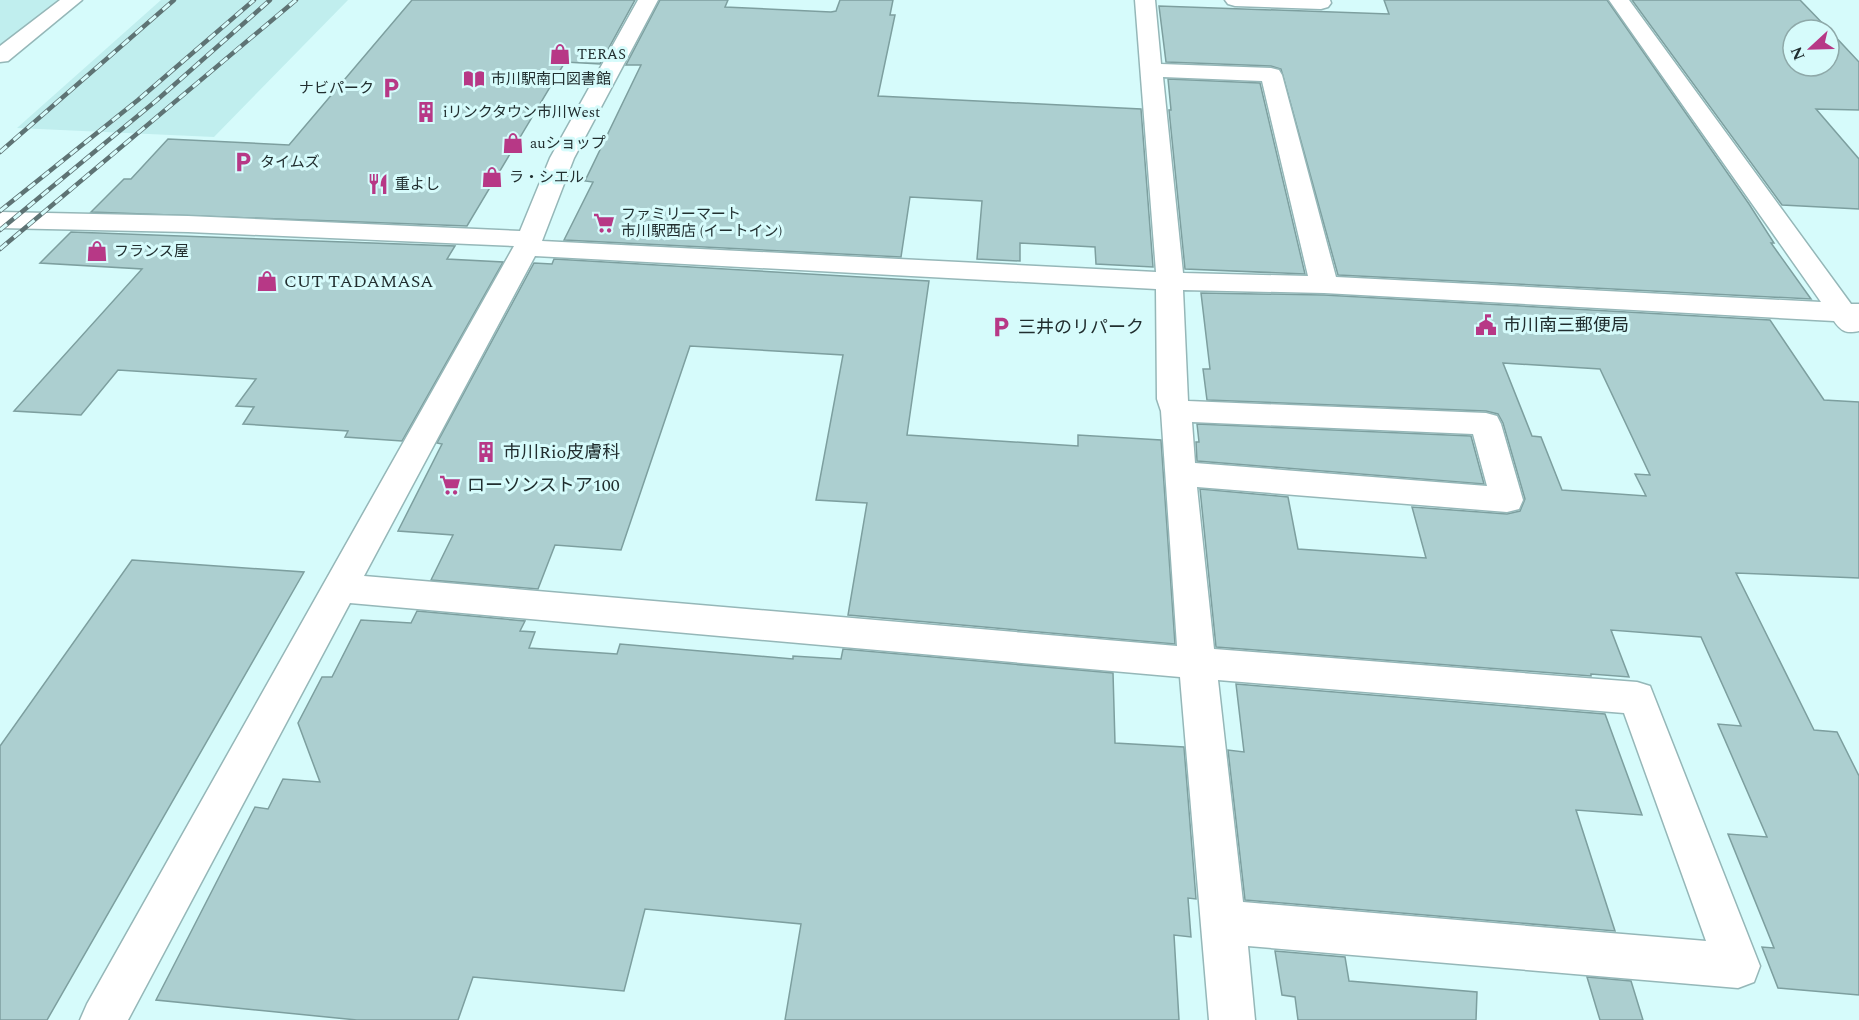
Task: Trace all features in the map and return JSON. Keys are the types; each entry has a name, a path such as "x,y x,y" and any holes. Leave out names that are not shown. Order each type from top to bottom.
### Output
{"street":[{"path":"0,56 72,0"},
{"path":"103,1020 528,243 562,158 648,0"},
{"path":"1145,0 1169,267 1172,399 1176,411 1195,663 1224,922 1232,1020"},
{"path":"1235,0 1321,3 1320,0"},
{"path":"1619,0 1851,313 1859,335"},
{"path":"1151,70 1271,75 1324,285"},
{"path":"0,220 188,224 1168,281 1324,285 1851,313"},
{"path":"1176,411 1486,424 1507,500 1180,474"},
{"path":"338,588 1195,663 1637,698 1738,966 1224,922"}],"shaded area":[{"path":"0,0 60,0 0,45"},
{"path":"161,0 348,0 214,137 17,128"}],"building":[{"name":"iリンクタウン市川West","path":"412,0 635,0 600,64 565,62 467,226 91,212 124,179 131,179 168,139 289,145"},
{"path":"660,0 728,0 725,7 831,12 836,11 840,0 893,0 890,15 895,15 878,96 1141,109 1153,267 1096,264 1095,247 1020,243 1020,261 977,259 982,201 910,197 901,257 564,240 593,182 585,181 641,65 626,65"},
{"path":"1384,0 1607,0 1749,204 1774,243 1771,243 1811,299 1338,275 1281,69 1271,66 1166,62 1159,6 1389,14"},
{"path":"1632,0 1800,0 1817,18 1781,18 1781,78 1841,78 1841,43 1859,62 1859,110 1816,109 1859,159 1859,209 1782,205"},
{"path":"1168,79 1260,83 1305,274 1185,269"},
{"path":"71,232 455,246 447,259 503,262 402,441 345,437 348,431 243,424 254,407 236,406 256,379 118,370 81,415 14,411 142,269 40,263"},
{"path":"554,259 929,281 907,435 1078,446 1078,435 1161,440 1175,644 848,615 867,503 816,500 843,355 690,346 621,550 555,545 538,589 431,580 453,535 398,531 442,444 437,443 534,263 552,264"},
{"path":"1201,293 1324,295 1770,320 1824,400 1859,402 1859,578 1736,573 1814,730 1837,732 1859,776 1859,995 1778,988 1762,947 1774,948 1728,834 1767,837 1718,724 1741,726 1701,637 1611,630 1629,677 1216,647 1200,489 1288,497 1298,549 1426,558 1412,507 1507,514 1520,511 1525,499 1503,423 1498,414 1486,411 1207,400 1203,369 1210,369","holes":["1503,363 1600,369 1650,475 1635,474 1646,496 1562,490 1541,437 1532,436"]},
{"path":"1197,424 1471,436 1484,484 1197,461 1196,442 1199,442"},
{"path":"132,560 304,572 47,1020 0,1020 0,746"},
{"path":"417,611 525,621 520,631 535,632 529,648 617,654 620,644 793,659 793,656 841,659 843,649 1113,673 1115,743 1184,747 1196,899 1188,898 1191,937 1174,935 1179,1020 785,1020 801,924 645,909 624,991 473,977 458,1020 357,1020 156,1000 255,807 268,809 283,779 320,782 298,723 322,677 332,677 361,620 411,623"},
{"path":"1236,684 1605,714 1642,815 1576,810 1615,931 1245,900 1228,750 1244,752"},
{"path":"1275,951 1345,957 1349,981 1477,992 1476,1020 1298,1020 1295,997 1282,995"},
{"path":"1587,977 1631,981 1643,1020 1600,1020"}],"railway":[{"path":"0,152 174,0"},
{"path":"0,211 138,100 254,0"},
{"path":"0,230 157,100 270,0"},
{"path":"0,249 296,0"}],"place":[{"name":"TERAS","path":"560,54"},
{"name":"市川駅南口図書館","path":"474,79"},
{"name":"ナビパーク","path":"391,88"},
{"name":"iリンクタウン市川West","path":"426,112"},
{"name":"auショップ","path":"513,143"},
{"name":"タイムズ","path":"243,162"},
{"name":"ラ・シエル","path":"492,177"},
{"name":"重よし","path":"378,184"},
{"name":"ファミリーマート 市川駅西店 (イートイン)","path":"604,223"},
{"name":"フランス屋","path":"97,251"},
{"name":"CUT TADAMASA","path":"267,281"},
{"name":"市川南三郵便局","path":"1486,325"},
{"name":"三井のリパーク","path":"1001,327"},
{"name":"市川Rio皮膚科","path":"486,452"},
{"name":"ローソンストア100","path":"450,485"}]}
